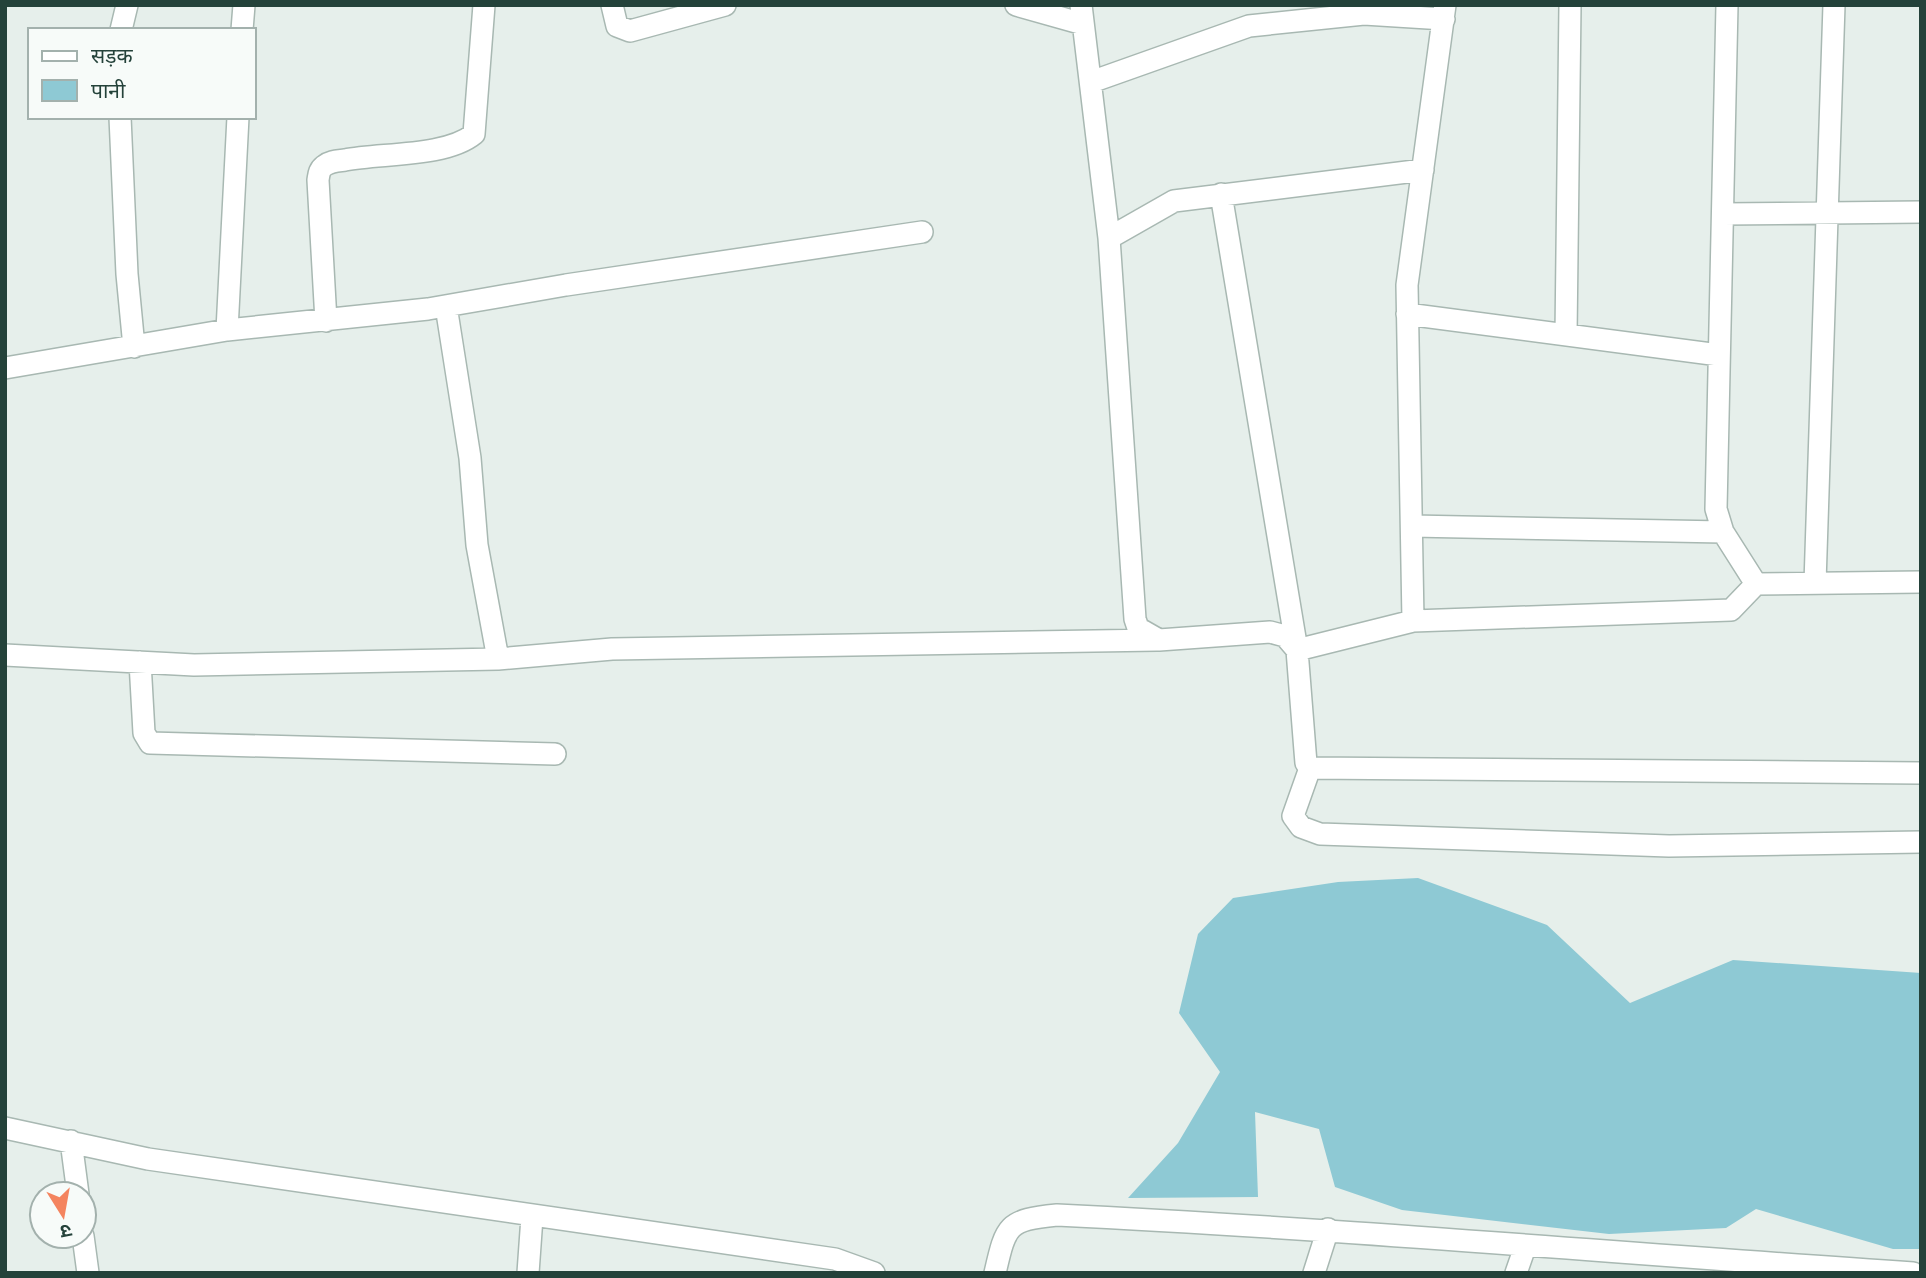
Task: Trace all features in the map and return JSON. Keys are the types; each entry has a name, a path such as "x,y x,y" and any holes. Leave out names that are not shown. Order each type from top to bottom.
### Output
{"street":[{"path":"121,28 127,5"},
{"path":"242,28 244,5"},
{"path":"326,321 320,170 327,163 353,158 446,147 465,142 474,135 484,5"},
{"path":"612,5 617,26 630,31 724,5"},
{"path":"1016,5 1082,15 1110,238 1135,620 1145,635 1159,640"},
{"path":"1566,335 1570,5"},
{"path":"1727,5 1716,509 1723,532 1756,584"},
{"path":"1815,583 1834,5"},
{"path":"1091,82 1249,26 1364,14 1444,12 1407,285 1413,621"},
{"path":"120,119 127,274 134,347"},
{"path":"227,330 238,119"},
{"path":"1110,238 1174,201 1423,170"},
{"path":"1221,194 1297,650 1306,763 1310,768"},
{"path":"1723,214 1921,212"},
{"path":"5,368 227,330 446,306 922,232"},
{"path":"446,306 470,458 477,545 498,659"},
{"path":"1407,314 1719,355"},
{"path":"1412,526 1723,532"},
{"path":"1297,650 1413,621 1731,610 1756,584 1921,582"},
{"path":"5,655 194,665 498,659 612,649 1159,640 1270,632 1285,636 1297,650"},
{"path":"140,662 144,733 150,743 555,754"},
{"path":"1310,768 1921,773"},
{"path":"1310,768 1293,816 1301,827 1320,834 1669,846 1921,842"},
{"path":"5,1128 148,1159 835,1259 874,1273"},
{"path":"71,1141 76,1180"},
{"path":"995,1273 1003,1237 1023,1219 1058,1215 1328,1230 1525,1247 1913,1273"},
{"path":"528,1273 532,1217"},
{"path":"1314,1273 1328,1230"},
{"path":"1516,1273 1525,1247"},
{"path":"85,1250 88,1273"}],"water":[{"path":"1418,878 1547,925 1630,1003 1733,960 1921,973 1921,1249 1893,1249 1756,1209 1726,1228 1609,1234 1402,1210 1335,1187 1319,1129 1255,1112 1258,1197 1128,1198 1178,1143 1220,1072 1179,1013 1198,934 1233,898 1338,882"}]}
